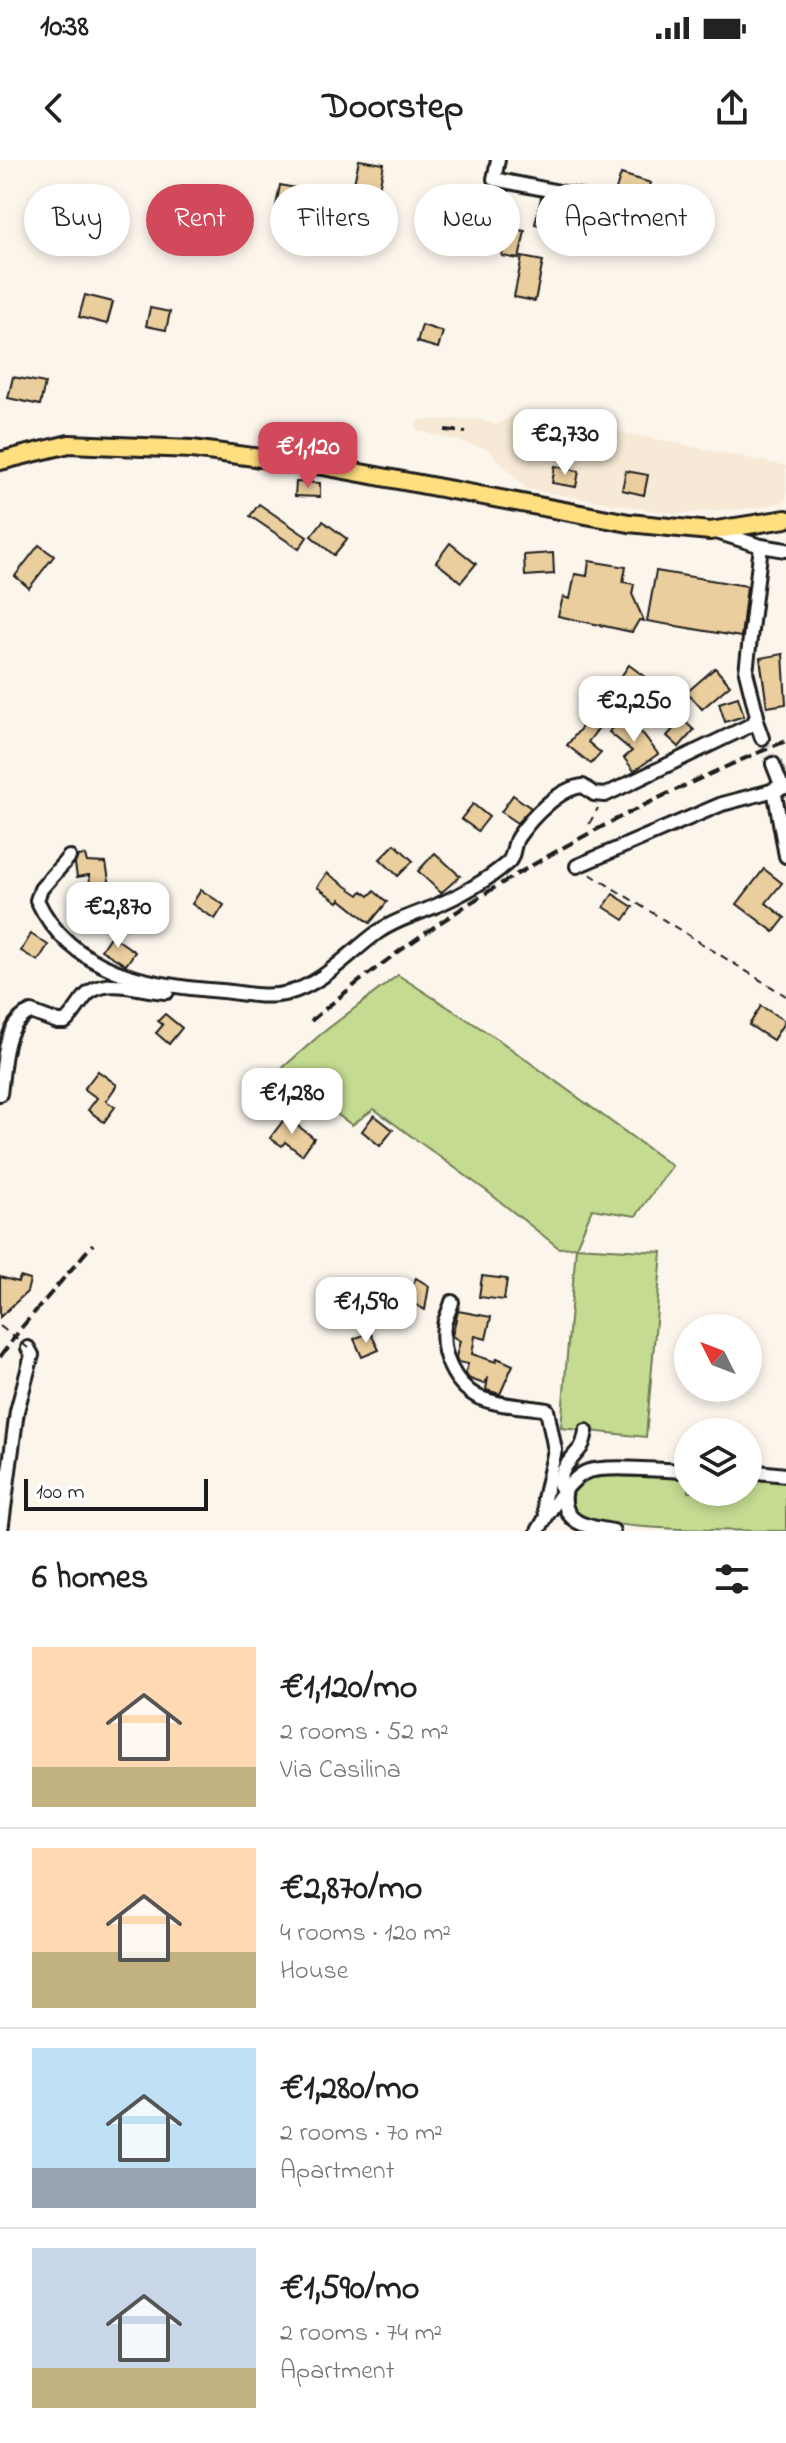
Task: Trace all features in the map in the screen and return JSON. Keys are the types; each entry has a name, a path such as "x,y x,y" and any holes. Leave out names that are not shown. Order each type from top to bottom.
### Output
{"main road":[{"path":"0,461 69,444 192,449 323,466 629,523 710,531 786,519"}],"street":[{"path":"498,160 494,179 536,187"},
{"path":"710,531 786,550"},
{"path":"761,546 746,672 762,738"},
{"path":"69,857 37,896 38,904 70,946 108,970 173,988 267,996 294,991 332,970 391,923 449,900 507,864 517,839 527,826 568,791 583,786 594,794 605,795 756,721"},
{"path":"773,764 781,788 786,856"},
{"path":"577,866 722,804 781,788"},
{"path":"0,1094 8,1039 12,1028 23,1015 35,1012 61,1023 67,1021 91,992 106,986 166,992 173,988"},
{"path":"452,1302 444,1326 445,1346 452,1372 460,1384 479,1397 547,1410 555,1450 544,1499 546,1516"},
{"path":"1,1531 17,1411 32,1355 28,1348"},
{"path":"586,1431 582,1447 570,1458 561,1475 559,1484 565,1493 565,1509 572,1520 613,1531"},
{"path":"538,1531 573,1481 591,1471 674,1471"},
{"path":"762,1472 786,1475"}],"path":[{"path":"589,824 605,795"},
{"path":"577,866 786,996"},
{"path":"0,1326 28,1348"}],"shaded area":[{"path":"519,411 786,466 786,501 762,507 675,514 527,489 488,449 416,430 418,420 475,419 497,425"}],"green space":[{"path":"398,975 499,1040 672,1166 636,1216 592,1209 576,1247 559,1248 374,1109 352,1125 278,1072 321,1034"},
{"path":"576,1247 662,1252 646,1437 561,1428"},
{"path":"609,1476 674,1478 674,1506 762,1506 762,1479 786,1481 786,1531 645,1527 593,1520 579,1514 573,1504 574,1492 586,1479"}],"building":[{"path":"359,160 384,164 380,184 354,184"},
{"path":"621,174 651,183 651,184 618,184"},
{"path":"520,230 525,231 520,254"},
{"path":"522,257 543,261 535,301 514,297"},
{"path":"85,295 113,302 107,324 79,317"},
{"path":"150,308 170,312 166,330 146,326"},
{"path":"422,325 443,332 438,348 417,342"},
{"path":"13,377 45,383 40,405 8,398"},
{"path":"555,466 579,471 576,487 552,483"},
{"path":"626,471 648,475 644,495 622,490"},
{"path":"296,482 320,483 320,497 295,496"},
{"path":"259,504 307,537 299,549 250,516"},
{"path":"323,521 347,539 334,555 311,536"},
{"path":"450,543 476,564 461,582 436,562"},
{"path":"39,545 54,556 29,588 15,576"},
{"path":"553,553 554,574 525,576 524,555"},
{"path":"589,561 626,567 623,582 634,584 632,594 644,621 639,620 632,632 558,616 563,597 570,599 575,574 587,576"},
{"path":"656,571 747,586 741,637 647,621"},
{"path":"783,654 786,704 767,707 760,658"},
{"path":"629,665 666,698 651,715 630,696 614,687"},
{"path":"715,668 730,685 702,709 687,692"},
{"path":"738,697 744,716 725,722 719,703"},
{"path":"593,713 604,721 588,742 601,753 591,764 567,745"},
{"path":"621,716 644,735 658,754 634,771 624,758 632,751 609,732"},
{"path":"682,719 694,730 679,747 667,736"},
{"path":"513,795 531,808 517,823 501,812"},
{"path":"473,804 489,817 478,831 461,819"},
{"path":"395,844 413,861 398,876 380,859"},
{"path":"435,853 460,876 441,893 418,871"},
{"path":"85,855 87,862 106,863 110,886 91,890 89,875 77,877 75,864 78,856"},
{"path":"764,869 782,883 766,903 785,918 774,932 737,904"},
{"path":"327,873 359,895 362,891 369,896 374,891 387,902 370,923 340,899 338,902 317,887"},
{"path":"201,890 224,905 215,919 192,904"},
{"path":"613,894 633,907 624,920 604,907"},
{"path":"31,934 48,945 38,961 21,951"},
{"path":"111,935 135,952 126,965 101,950"},
{"path":"761,1006 785,1021 773,1040 749,1025"},
{"path":"165,1014 182,1028 169,1044 156,1033 163,1025 158,1021"},
{"path":"98,1071 117,1085 106,1101 115,1107 104,1122 88,1110 97,1098 84,1089"},
{"path":"374,1115 393,1130 380,1146 362,1131"},
{"path":"286,1117 314,1138 302,1155 285,1142 282,1146 270,1138"},
{"path":"482,1276 507,1279 504,1300 479,1297"},
{"path":"0,1277 18,1282 20,1277 30,1280 27,1292 0,1317"},
{"path":"416,1278 429,1286 425,1310 405,1299"},
{"path":"458,1311 491,1317 486,1339 475,1336 472,1354 496,1362 497,1358 513,1365 500,1394 486,1390 488,1377 484,1384 470,1379 465,1374 468,1364 458,1362 456,1357 460,1341 452,1336"},
{"path":"370,1332 379,1350 362,1357 354,1339"}],"tunnel":[{"path":"762,738 773,764"}],"railway":[{"path":"445,430 466,432"},
{"path":"311,1021 420,936 537,862 660,797 786,741"},
{"path":"0,1357 93,1244"}]}
